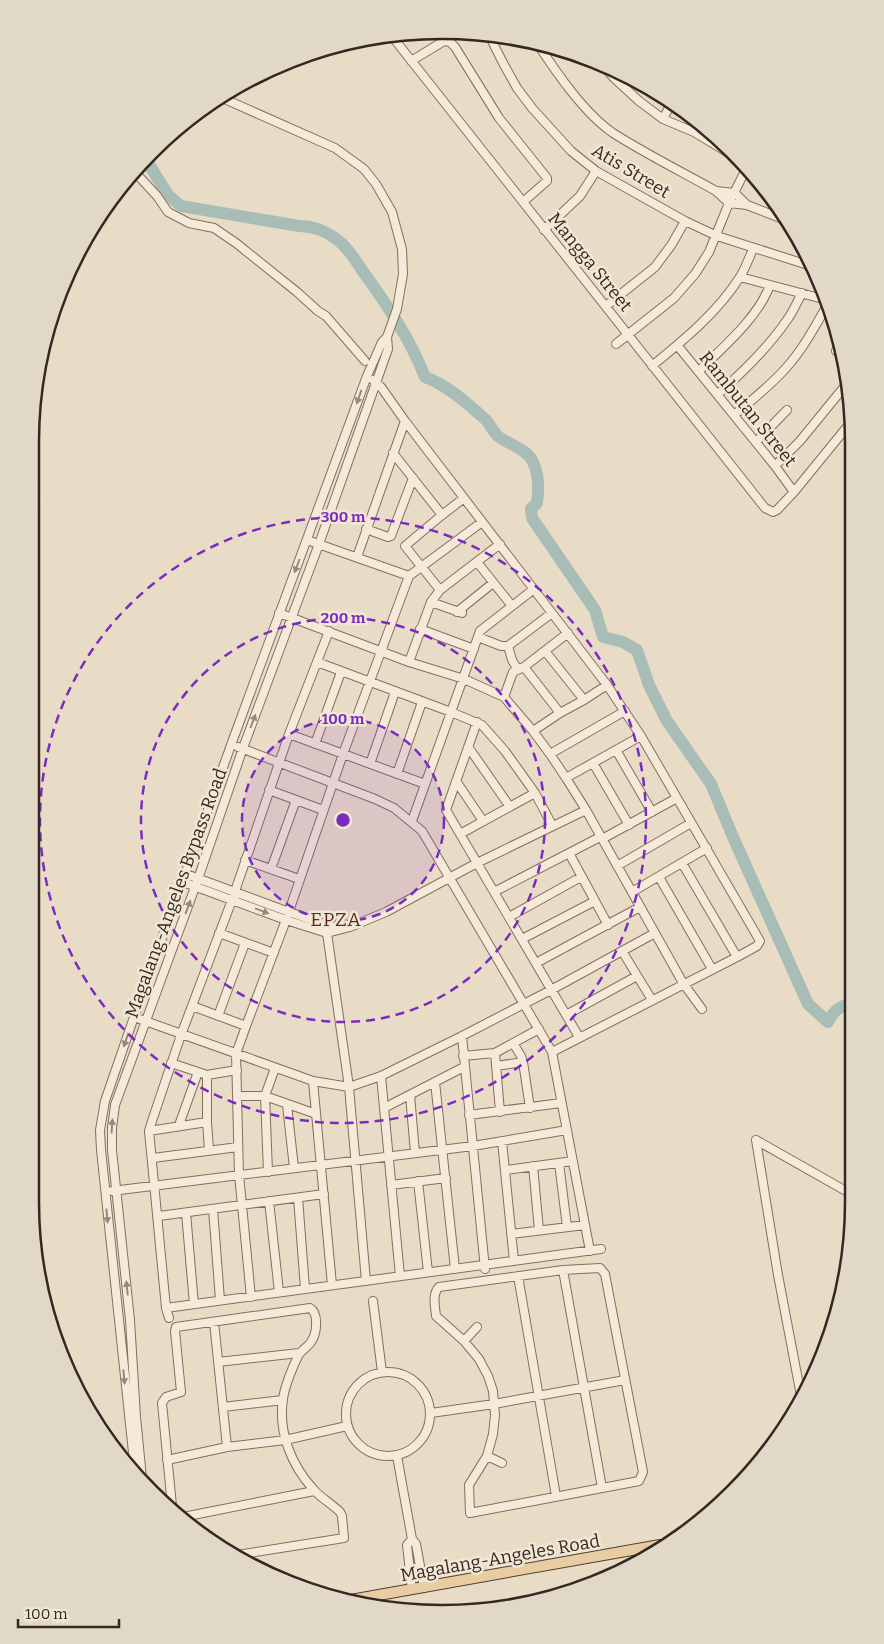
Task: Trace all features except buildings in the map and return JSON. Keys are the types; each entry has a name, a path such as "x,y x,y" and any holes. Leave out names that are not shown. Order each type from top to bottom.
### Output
{"main road":[{"name":"Magalang-Angeles Road","path":"363,1598 651,1547"}],"street":[{"name":"Mangga Street","path":"397,41 765,508 773,512 777,510 794,492"},
{"path":"411,61 444,41 450,42 456,47 499,118 547,178 547,181 523,202"},
{"name":"Atis Street","path":"492,42 517,88 532,108 571,151 596,171 685,221 717,236 804,264"},
{"path":"543,51 584,106 612,132 716,191 729,203 747,206 776,217"},
{"path":"613,77 639,101 663,119 708,139"},
{"name":"Magalang-Angeles Bypass Road","path":"141,1470 130,1320 112,1143 113,1118 120,1092 198,879 243,748 319,544 388,349 388,335 397,309 403,274 402,249 398,229 386,200 364,169 335,148 228,101"},
{"path":"663,119 668,109"},
{"path":"544,230 580,196 596,171"},
{"path":"616,344 674,298 696,274 710,252 729,203 743,174"},
{"path":"139,176 157,196 168,212 189,223 214,228 236,243 297,292 326,316 364,361"},
{"path":"716,191 734,193 747,206"},
{"path":"606,306 655,267 672,244 685,221"},
{"path":"652,366 710,316 740,277 753,249"},
{"path":"740,277 819,298"},
{"path":"699,371 739,330 762,301 770,285"},
{"path":"718,394 743,372 766,347 788,320 802,293"},
{"path":"734,415 788,367 809,336 823,310"},
{"name":"Magalang-Angeles Bypass Road","path":"134,1462 100,1150 102,1115 134,1017 231,745 367,376 382,342 388,335"},
{"name":"Rambutan Street","path":"677,345 718,394 794,492"},
{"path":"367,376 376,381 625,710 760,940 758,946 738,957 683,983 552,1052"},
{"path":"775,466 800,441 842,390"},
{"path":"756,442 787,410"},
{"path":"356,556 405,421"},
{"path":"794,492 845,430"},
{"path":"394,452 442,515"},
{"path":"366,529 388,537 392,536 413,478"},
{"path":"440,590 406,546 464,498"},
{"path":"251,1297 239,1175 236,1054 288,916 323,810 409,576 482,522"},
{"path":"307,540 409,576"},
{"path":"409,662 430,602 440,590 500,544"},
{"path":"477,562 512,606"},
{"path":"430,602 460,613 493,583"},
{"path":"412,821 483,627 534,589"},
{"path":"280,613 409,662 464,679 504,697 533,731 566,778 586,810 683,983 702,1009"},
{"path":"478,637 501,646 508,646 552,613"},
{"path":"420,629 474,649"},
{"path":"169,1318 166,1308 149,1131 181,1035 328,631"},
{"path":"504,697 512,673 521,669 568,633"},
{"path":"508,646 512,660 560,713"},
{"path":"545,651 584,700"},
{"path":"317,662 477,722 494,737 505,751 535,793 552,826"},
{"path":"315,744 341,672"},
{"path":"533,731 607,685"},
{"path":"370,764 395,692"},
{"path":"397,774 422,702"},
{"path":"550,754 625,710"},
{"path":"477,722 446,810 579,1037"},
{"path":"289,734 425,784"},
{"path":"566,778 641,736"},
{"path":"231,745 375,799 394,808 422,831 552,1052 590,1251"},
{"path":"469,748 510,807"},
{"path":"616,750 652,812"},
{"path":"593,763 629,825"},
{"path":"456,781 483,821"},
{"path":"269,790 323,810"},
{"path":"460,834 535,793"},
{"path":"494,892 569,853 629,825 677,798"},
{"path":"271,869 296,800"},
{"path":"186,874 233,896 288,916 327,933 350,927 386,912 450,877 586,810"},
{"path":"617,866 692,823"},
{"path":"632,892 706,848"},
{"path":"569,853 608,925"},
{"path":"245,860 299,879"},
{"path":"682,863 738,957"},
{"path":"509,917 581,877"},
{"path":"658,877 712,969"},
{"path":"183,882 195,887 233,896"},
{"path":"522,939 595,901"},
{"path":"536,963 640,907"},
{"path":"288,916 329,924 339,930"},
{"path":"329,924 327,933 349,1087 366,1281"},
{"path":"219,933 274,953"},
{"path":"134,1017 313,1081 349,1087 381,1076 462,1036 655,933"},
{"path":"218,1016 245,943"},
{"path":"622,951 652,1000"},
{"path":"566,1015 637,976"},
{"path":"192,1006 246,1026"},
{"path":"463,1056 495,1053 539,1029"},
{"path":"462,1036 485,1267"},
{"path":"512,1043 522,1062 530,1108"},
{"path":"495,1053 500,1112"},
{"path":"496,1066 522,1062"},
{"path":"171,1063 207,1075 237,1070"},
{"path":"384,1108 464,1067"},
{"path":"268,1172 265,1096 275,1068"},
{"path":"179,1125 198,1072"},
{"path":"207,1075 209,1150"},
{"path":"381,1076 400,1276"},
{"path":"313,1081 332,1285"},
{"path":"435,1082 444,1149 455,1269"},
{"path":"410,1095 416,1153"},
{"path":"237,1096 265,1096 316,1114"},
{"path":"470,1115 561,1103"},
{"path":"287,1104 294,1168"},
{"path":"149,1131 207,1122"},
{"path":"105,1192 473,1146 567,1130"},
{"path":"800,1388 778,1275 756,1140 845,1190"},
{"path":"502,1141 514,1261"},
{"path":"153,1158 238,1147"},
{"path":"506,1170 573,1161"},
{"path":"558,1163 567,1227"},
{"path":"533,1166 538,1230"},
{"path":"391,1185 446,1178"},
{"path":"418,1181 428,1272"},
{"path":"158,1216 324,1194"},
{"path":"298,1198 305,1288"},
{"path":"270,1201 279,1292"},
{"path":"213,1209 220,1300"},
{"path":"186,1213 194,1304"},
{"path":"512,1234 585,1225"},
{"path":"166,1308 428,1272 485,1267 601,1249"},
{"path":"600,1268 605,1274 643,1472 639,1481 470,1512 469,1484 487,1456 493,1434 494,1404 488,1376 479,1359 464,1340 436,1316 434,1296 436,1289 439,1287 518,1276 563,1270 600,1268"},
{"path":"563,1270 602,1488"},
{"path":"518,1276 556,1496"},
{"path":"373,1301 382,1372"},
{"path":"171,1501 162,1403 166,1397 181,1392 176,1327 310,1308 316,1314 315,1336 309,1345 299,1353 287,1382 283,1400 282,1425 291,1456 301,1474 314,1491 340,1512 344,1538 245,1554"},
{"path":"214,1322 227,1447"},
{"path":"464,1340 477,1327"},
{"path":"218,1362 299,1353"},
{"path":"382,1372 401,1374 418,1384 426,1395 431,1413 426,1433 421,1442 412,1450 397,1456 387,1457 372,1454 360,1447 352,1437 347,1426 345,1413 348,1398 355,1386 371,1375 382,1372"},
{"path":"431,1413 494,1404 626,1380"},
{"path":"223,1407 283,1400"},
{"path":"167,1460 227,1447 285,1440 347,1426"},
{"path":"397,1456 412,1540 416,1544 424,1588"},
{"path":"487,1456 502,1463"},
{"path":"188,1515 314,1491"},
{"path":"412,1540 407,1545 412,1590"}],"waterway":[{"path":"149,165 168,195 181,206 318,229 344,245 390,310 413,349 425,377 457,395 485,419 499,437 527,454 533,462 538,487 537,503 531,509 532,518 595,610 603,637 623,642 637,650 649,685 667,721 711,784 808,1004 828,1022 839,1008 845,1006"}],"district":[{"name":"EPZA","path":"336,919"}]}
